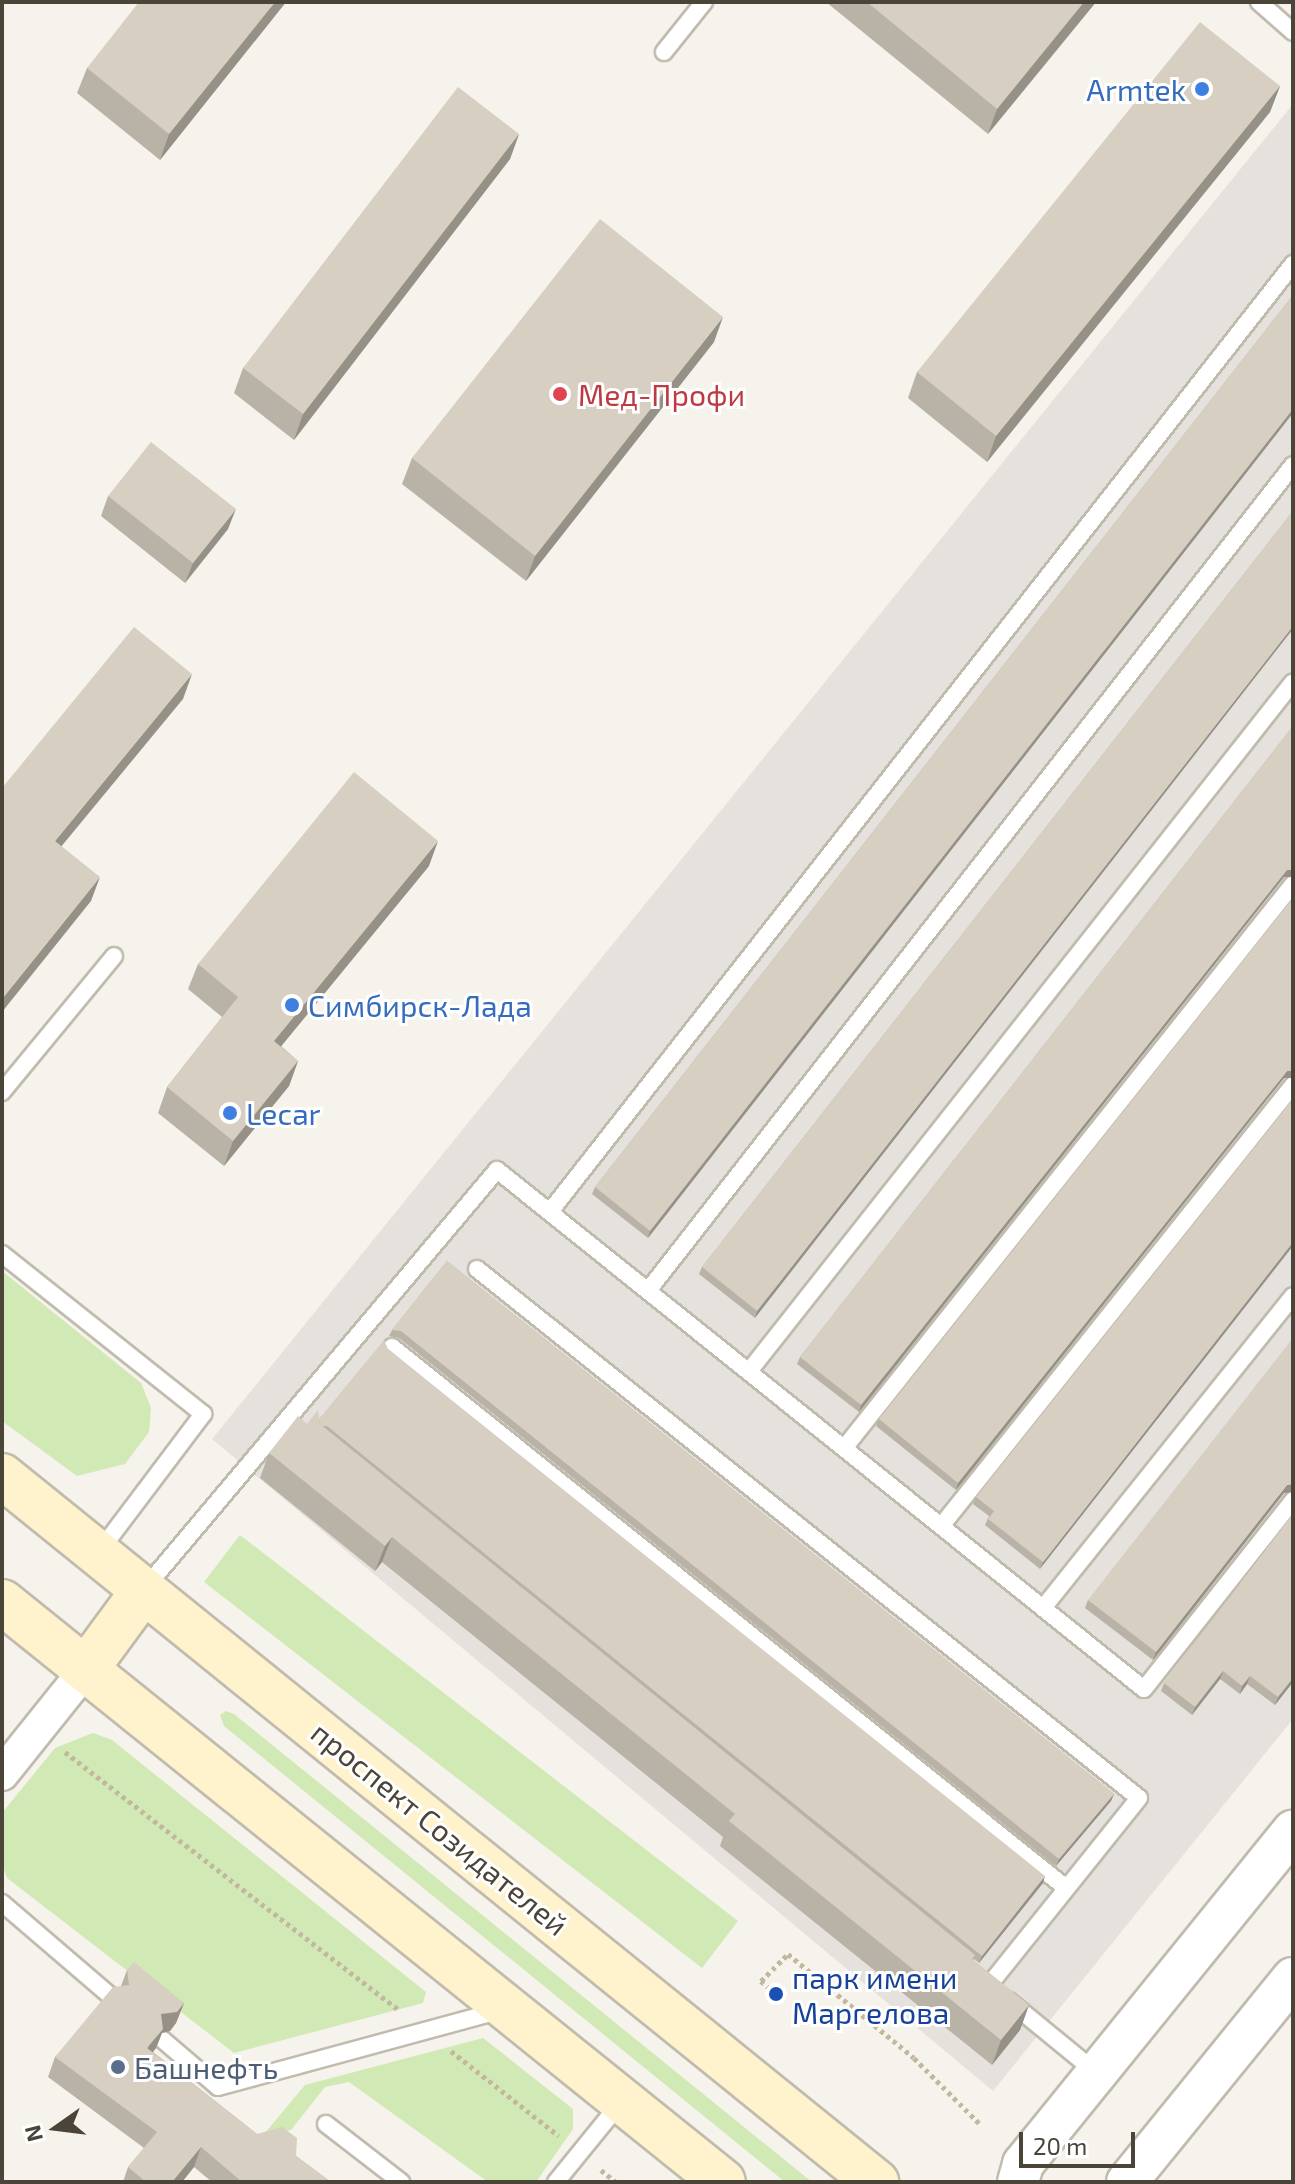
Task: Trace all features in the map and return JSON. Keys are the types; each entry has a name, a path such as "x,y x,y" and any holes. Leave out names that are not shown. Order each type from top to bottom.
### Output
{"main road":[{"name":"проспект Созидателей","path":"2,1476 876,2182"},
{"path":"86,1669 144,1590"},
{"path":"2,1602 723,2182"}],"street":[{"path":"2,1774 86,1669"},
{"path":"1018,2182 1023,2164 1293,1830"},
{"path":"1127,2182 1293,1978"}],"lane":[{"path":"664,52 704,2"},
{"path":"1259,2 1293,32"},
{"path":"552,1209 1293,264"},
{"path":"650,1288 1293,465"},
{"path":"750,1370 1293,682"},
{"path":"845,1447 1293,884"},
{"path":"2,1092 114,956"},
{"path":"942,1525 1293,1085"},
{"path":"144,1590 497,1170 552,1209 1144,1689 1293,1500"},
{"path":"2,1254 203,1414 99,1553"},
{"path":"477,1269 1139,1798 1066,1888 982,1980 1097,2073"},
{"path":"1043,1608 1293,1296"},
{"path":"392,1347 1066,1888"},
{"path":"2,1903 113,1998"},
{"path":"163,2040 218,2087 507,2008"},
{"path":"556,2182 622,2101"},
{"path":"326,2124 401,2182"}],"path":[{"path":"37,1730 616,2182"},
{"path":"776,1994 761,1981 788,1954 914,2058 981,2125"}],"shaded area":[{"path":"1293,104 1293,1719 993,2091 212,1439"}],"green space":[{"path":"2,1271 141,1383 151,1408 149,1432 125,1464 77,1476 2,1421"},
{"path":"240,1535 738,1921 702,1968 204,1582"},
{"path":"226,1711 234,1714 812,2182 785,2182 224,1726 220,1715"},
{"path":"93,1733 112,1740 426,1992 423,2003 234,2053 7,1878 2,1864 2,1813 55,1748"},
{"path":"483,2038 573,2109 573,2129 536,2182 488,2182 349,2082 325,2087 291,2130 260,2139 305,2085"}],"building":[{"path":"139,2 275,2 169,134 87,68"},
{"path":"867,2 1084,2 997,109"},
{"path":"1200,22 1280,86 996,436 917,372"},
{"path":"458,87 519,134 303,414 243,368"},
{"path":"600,219 723,317 535,556 412,458"},
{"path":"1293,295 1293,409 650,1231 595,1187"},
{"path":"151,442 236,509 193,563 108,496"},
{"path":"1293,511 1293,626 757,1311 702,1267"},
{"path":"134,627 192,674 55,841 100,877 2,999 2,788"},
{"path":"1293,726 1293,870 1287,870 861,1405 800,1357"},
{"path":"354,772 438,841 274,1041 298,1061 233,1141 167,1087 238,997 198,964"},
{"path":"1293,898 1293,1071 1287,1071 958,1483 879,1419"},
{"path":"1293,1099 1293,1242 1043,1562 988,1519 994,1511 976,1497"},
{"path":"447,1261 1114,1794 1059,1859 401,1331 392,1330"},
{"path":"1293,1338 1293,1484 1287,1485 1156,1652 1088,1600"},
{"path":"384,1340 388,1349 1045,1876 982,1956 327,1426 320,1424 319,1419"},
{"path":"318,1410 320,1424 975,1955 972,1959 1029,2005 1001,2040 729,1821 735,1814 392,1537 385,1546 269,1453 298,1416 307,1424"},
{"path":"1293,1514 1293,1678 1278,1697 1250,1676 1242,1686 1223,1671 1195,1707 1164,1683"},
{"path":"134,1962 184,2003 177,2012 161,2014 163,2029 147,2048 257,2134 282,2127 297,2138 296,2156 331,2182 242,2182 201,2147 172,2182 146,2182 128,2167 157,2132 55,2057 113,1987 129,1985 127,1970"}],"place":[{"name":"Armtek","path":"1202,89"},
{"name":"Мед-Профи","path":"560,394"},
{"name":"Симбирск-Лада","path":"292,1005"},
{"name":"Lecar","path":"230,1113"},
{"name":"парк имени Маргелова","path":"776,1994"},
{"name":"Башнефть","path":"118,2067"}]}
